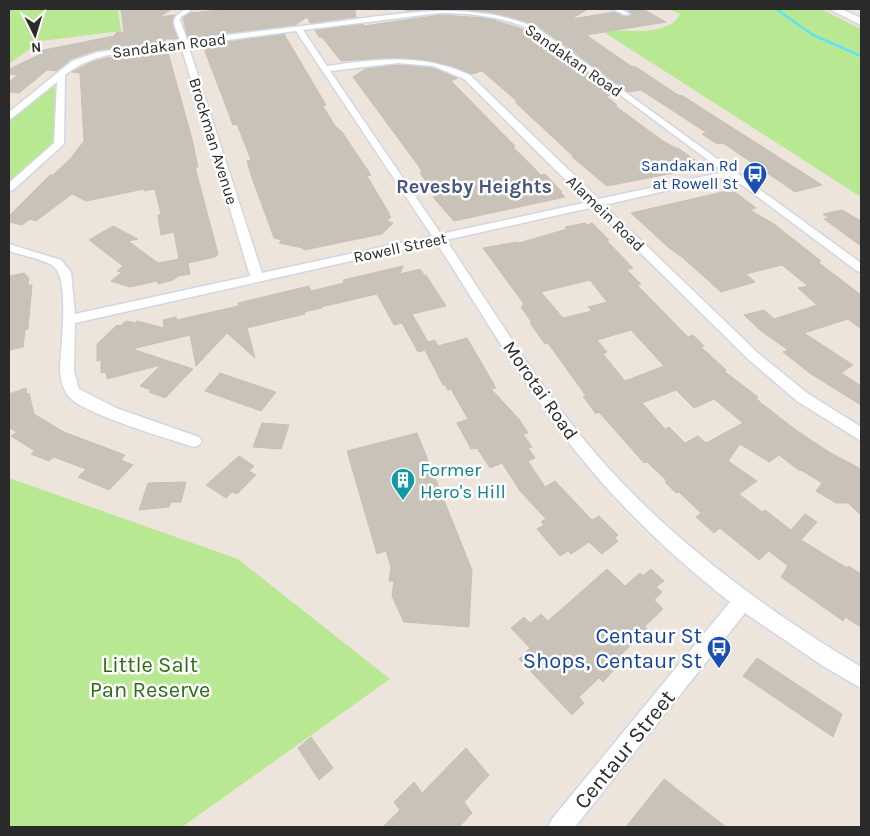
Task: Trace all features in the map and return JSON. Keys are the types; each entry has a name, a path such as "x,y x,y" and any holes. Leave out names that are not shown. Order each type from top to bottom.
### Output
{"main road":[{"path":"834,9 861,22"}],"street":[{"name":"Brockman Avenue","path":"190,9 177,18 257,278"},
{"path":"375,9 384,17"},
{"path":"615,9 627,14"},
{"name":"Sandakan Road","path":"9,116 82,59 98,54 444,11 504,14 535,29 861,268"},
{"name":"Morotai Road","path":"298,28 545,399 606,477 656,528 744,600 813,649 861,678"},
{"name":"Alamein Road","path":"326,69 377,62 402,61 433,64 460,73 472,82 767,370 809,402 861,435"},
{"path":"9,188 59,144 61,74"},
{"name":"Rowell Street","path":"68,320 732,173"},
{"path":"9,247 46,259 62,268 67,279 67,370 70,387 75,394 93,404 194,442"},
{"name":"Centaur Street","path":"560,827 744,600"}],"green space":[{"path":"9,9 118,9 121,31 41,41 9,64"},
{"path":"668,9 821,9 861,29 861,197 599,29 644,31 666,27 674,22 680,14"},
{"path":"57,87 54,143 50,149 9,183 9,122 50,88"},
{"name":"Little Salt Pan Reserve","path":"9,478 238,559 390,679 182,827 9,827"}],"building":[{"path":"121,9 172,9 159,17 175,15 172,23 178,39 164,39 165,41 97,50 71,59 57,71 47,70 19,93 9,92 9,82 18,75 9,74 9,69 41,54 34,52 114,36 117,32 124,32"},
{"path":"228,9 355,9 356,17 310,23 307,17 295,25 188,38 183,18 190,13"},
{"path":"403,9 437,9 406,11"},
{"path":"437,9 588,9 571,19 615,12 625,17 632,15 627,11 643,9 666,22 586,35 631,66 636,67 678,95 683,96 822,185 795,192 723,143 717,144 702,134 707,133 641,90 628,92 538,26 488,12"},
{"path":"440,15 487,18 532,32 616,94 606,96 617,105 614,105 663,141 678,148 699,163 695,164 699,168 607,186 572,157 574,157 515,102 518,102 482,71 472,74 452,66 417,59 382,58 341,61 315,30 363,24 364,26"},
{"path":"284,34 326,105 323,106 335,126 342,132 371,175 367,176 390,215 388,216 391,217 387,221 393,223 382,234 304,250 303,248 279,243 282,240 274,238 251,175 247,161 251,160 237,124 233,125 203,46 198,46"},
{"path":"167,49 192,139 198,167 195,167 218,254 215,257 188,263 190,274 178,276 173,280 158,284 157,281 130,287 111,281 122,272 117,271 123,266 89,240 113,226 138,239 128,241 158,263 179,259 174,232 161,235 158,215 161,214 155,189 144,191 144,189 86,201 72,194 36,221 30,219 22,225 9,222 9,216 50,175 53,175 71,158 84,141 80,73 72,72 92,62 106,58"},
{"path":"398,65 433,68 458,78 451,81 515,146 513,147 541,175 545,174 565,197 454,221 433,197 437,196 420,173 422,173 420,168 353,77 365,69"},
{"path":"727,191 729,193 735,192 756,208 750,210 774,224 821,261 818,262 861,295 861,329 848,319 804,333 853,365 841,373 861,386 861,405 811,374 783,352 788,350 761,331 744,315 764,310 774,319 817,305 798,288 808,286 782,265 746,274 755,282 721,292 631,213"},
{"path":"842,210 861,221 861,246 824,219 829,218 823,214"},
{"path":"592,223 633,268 627,270 641,284 637,285 688,337 693,335 704,346 701,347 726,370 724,371 796,430 829,452 861,469 861,515 848,503 836,503 816,491 822,483 800,471 779,455 769,462 740,444 728,461 757,481 739,494 762,512 765,510 791,530 805,514 817,522 801,540 847,568 848,566 861,574 861,627 845,617 843,621 781,577 788,566 769,551 759,560 720,528 714,533 696,517 701,513 679,492 676,493 665,482 667,481 647,462 644,463 599,412 596,414 583,396 586,396 548,343 545,344 530,323 532,323 521,307 524,304 483,248 519,243 567,229 565,227","holes":["590,280 607,302 588,307 592,311 563,318 541,292","631,330 664,366 625,381 603,354 607,352 597,340","676,390 694,408 714,399 743,423 706,443 698,436 685,443 669,427 665,429 642,403"]},
{"path":"403,266 400,274 420,269 446,306 412,314 428,342 435,340 438,346 467,338 496,388 491,389 519,419 528,433 523,434 532,447 528,448 535,458 528,461 545,487 555,481 592,520 599,516 618,535 615,538 618,541 602,554 589,542 571,554 568,551 560,556 537,529 544,525 541,522 546,519 520,491 502,463 490,468 477,448 471,449 457,423 468,419 451,389 448,390 443,385 425,350 418,352 402,323 394,325 377,294 321,307 304,312 305,314 247,328 255,358 227,333 196,366 190,335 132,349 193,369 165,398 149,392 151,390 140,386 161,365 107,379 106,372 101,373 101,360 97,361 97,344 117,325 120,326 126,321 135,323 137,321 164,328 163,320 176,317 177,320 239,306 238,303 309,286 311,291 344,283 343,280"},
{"path":"25,273 24,276 27,275 27,278 29,277 28,285 32,285 28,329 25,330 23,347 9,350 9,276"},
{"path":"220,373 276,392 261,411 205,391"},
{"path":"26,388 34,414 64,432 125,455 121,460 133,465 109,490 78,477 86,469 54,457 49,461 31,454 35,451 11,436 17,432 9,428 9,394"},
{"path":"262,423 289,425 281,449 253,447"},
{"name":"Former Hero's Hill","path":"417,433 472,570 469,627 404,622 392,596 394,581 389,581 391,567 386,551 377,554 347,451"},
{"path":"239,456 254,466 249,471 256,475 237,494 232,492 226,498 206,485"},
{"path":"186,482 181,502 171,502 169,507 139,510 148,483"},
{"path":"607,569 625,586 640,573 643,576 651,569 664,581 656,587 662,592 654,600 663,609 645,626 647,629 610,666 614,670 603,682 599,678 579,697 584,703 572,715 519,659 530,648 511,628 524,617 530,623 541,614 548,621"},
{"path":"757,658 842,714 833,737 743,676"},
{"path":"311,737 333,768 319,780 298,748"},
{"path":"466,748 489,775 464,802 472,813 459,827 383,827 400,810 394,802 414,782 422,793"},
{"path":"664,779 726,827 626,827"}],"waterway":[{"path":"776,9 813,35 861,56"}],"place":[{"name":"Sandakan Rd at Rowell St","path":"755,195"},
{"name":"Former Hero's Hill","path":"403,501"},
{"name":"Centaur St Shops, Centaur St","path":"719,669"}],"district":[{"name":"Revesby Heights","path":"474,186"}]}
